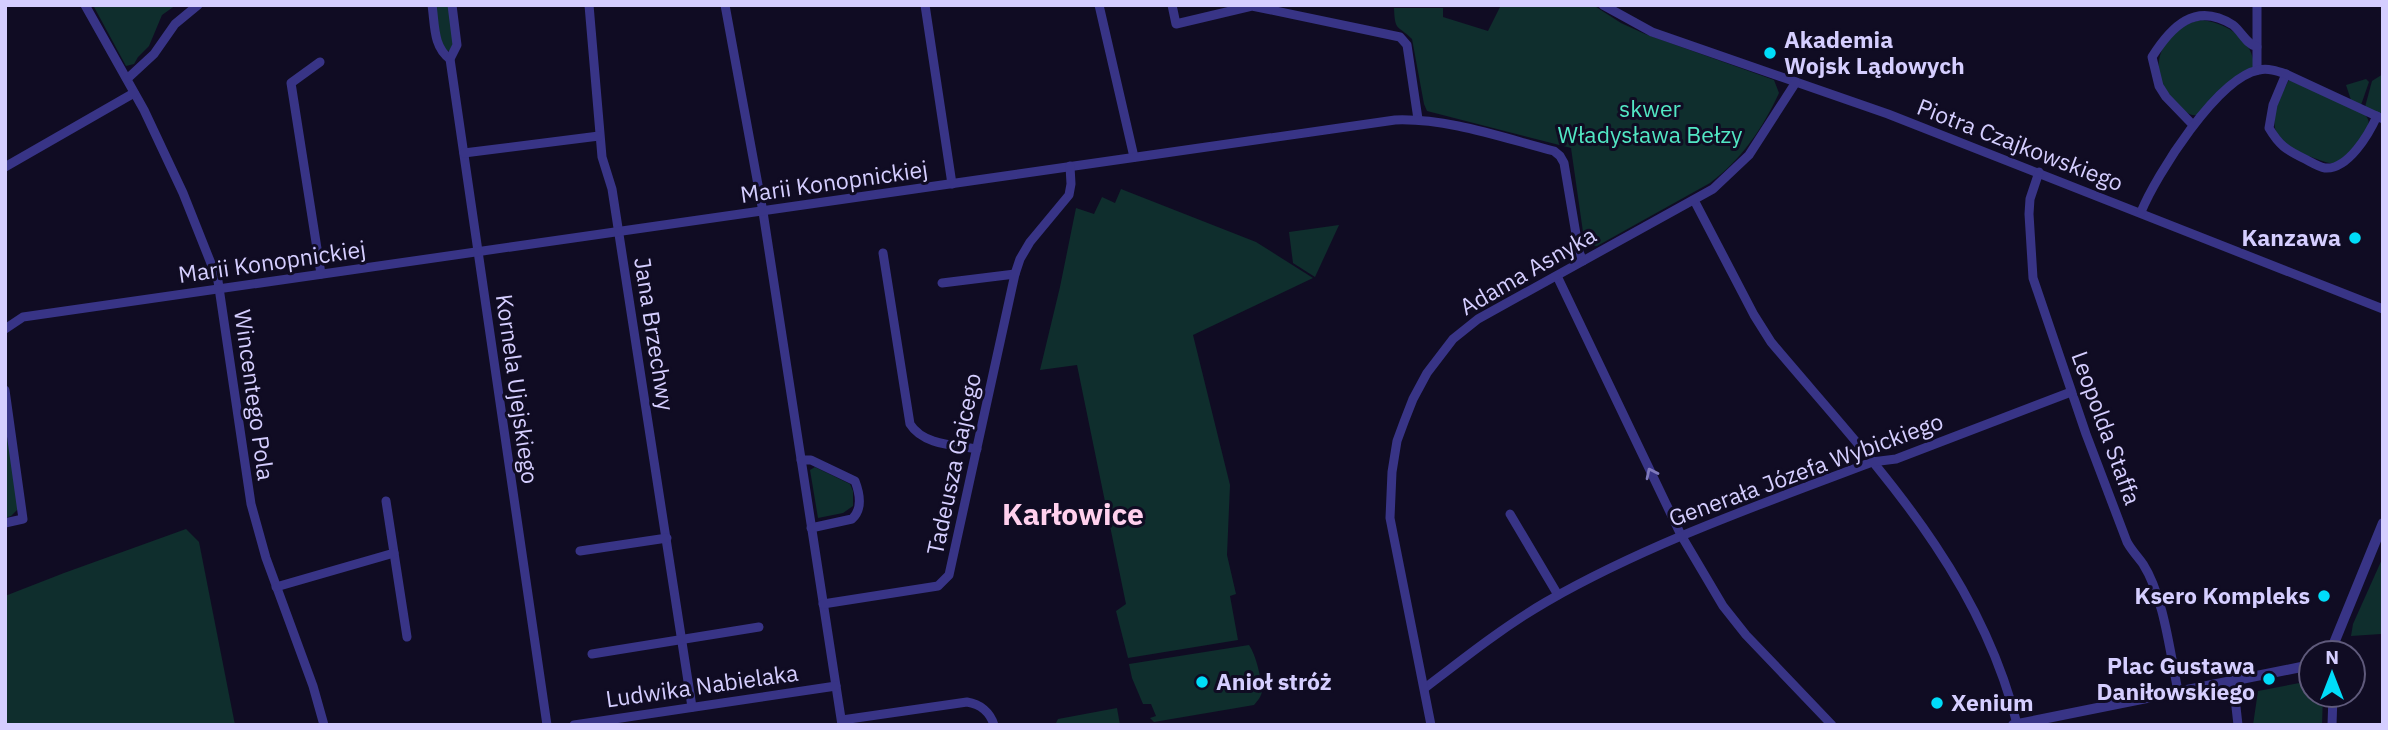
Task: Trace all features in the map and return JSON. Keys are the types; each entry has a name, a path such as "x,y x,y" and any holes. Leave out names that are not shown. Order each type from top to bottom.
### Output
{"street":[{"name":"Wincentego Pola","path":"85,5 144,110 183,193 218,281 251,504 276,587 313,686 324,725"},
{"path":"127,79 154,54 175,24 198,5"},
{"name":"Kornela Ujejskiego","path":"432,5 438,46 441,53 450,59"},
{"name":"Kornela Ujejskiego","path":"452,5 457,45 450,59 547,725"},
{"name":"Jana Brzechwy","path":"589,5 602,157 612,189 692,707"},
{"path":"725,5 763,212 842,722 967,702 975,703 988,712 994,725"},
{"path":"925,5 952,184"},
{"path":"1100,5 1134,157"},
{"path":"1171,5 1176,24 1252,6 1400,37 1406,45 1418,119"},
{"name":"Piotra Czajkowskiego","path":"1603,5 1652,32 1888,114 2383,309"},
{"path":"2257,5 2257,70"},
{"path":"2193,125 2159,86 2152,57 2163,39 2182,21 2207,16 2233,26 2251,46 2257,47"},
{"path":"320,62 291,83 321,274"},
{"path":"2141,212 2174,152 2193,125 2237,80 2257,70 2286,74 2380,118 2354,153 2336,166 2324,168 2279,145 2269,128 2273,105 2286,74"},
{"name":"Adama Asnyka","path":"1431,725 1390,518 1392,472 1397,441 1427,373 1453,339 1478,320 1713,189 1749,155 1796,82"},
{"path":"6,166 134,93"},
{"name":"Marii Konopnickiej","path":"5,329 23,317 1382,121 1418,119 1555,151 1564,163 1579,252 1583,261"},
{"path":"464,153 600,136"},
{"name":"Tadeusza Gajcego","path":"823,604 937,586 949,576 1015,274 1030,242 1069,195 1070,166"},
{"name":"Leopolda Staffa","path":"2039,172 2030,199 2029,214 2033,278 2071,392 2127,542 2143,564 2153,588 2178,691"},
{"path":"1694,200 1742,294 1771,342 1921,522 1968,598 1995,655 2015,724 2297,668"},
{"path":"883,253 910,424 915,433 923,439 977,449"},
{"path":"942,284 1015,274"},
{"path":"1557,276 1681,535 1730,616 1832,725"},
{"path":"5,390 8,428 23,519 5,523"},
{"name":"Generała Józefa Wybickiego","path":"1424,688 1497,634 1558,595 1681,535 1872,462 1895,459 2071,392"},
{"path":"801,460 811,460 855,481 859,490 860,508 852,519 811,528"},
{"path":"386,501 407,637"},
{"path":"1510,514 1558,595"},
{"path":"2336,639 2383,523"},
{"path":"580,551 667,538"},
{"path":"276,587 394,553"},
{"path":"592,654 759,627"},
{"path":"2233,680 2238,725"},
{"name":"Ludwika Nabielaka","path":"574,725 836,685"}],"green space":[{"path":"93,5 176,5 162,15 149,46 134,64 126,66"},
{"path":"434,5 449,5 454,42 450,51 443,50"},
{"name":"skwer Władysława Bełzy","path":"1501,5 1593,5 1645,34 1774,80 1779,93 1750,142 1732,164 1710,183 1597,246 1587,245 1571,148 1427,111 1412,39 1398,27 1394,16 1394,8 1443,8 1443,17 1488,31"},
{"path":"2203,20 2222,25 2238,35 2250,49 2254,68 2194,115 2185,111 2165,91 2159,65 2165,44 2172,35 2191,23"},
{"path":"2383,74 2383,116 2365,107 2372,81"},
{"path":"2366,79 2369,82 2361,105 2351,100 2346,85"},
{"path":"2289,80 2364,113 2367,117 2369,124 2366,132 2343,158 2328,163 2293,150 2283,143 2274,125 2278,104"},
{"path":"1121,189 1256,242 1313,278 1193,335 1230,485 1227,555 1236,594 1230,596 1238,640 1128,658 1116,611 1126,604 1077,365 1040,370 1076,208 1094,214 1102,197 1115,203"},
{"path":"1339,225 1315,277 1293,263 1289,232"},
{"path":"5,435 9,442 18,509 5,518"},
{"path":"815,467 850,484 853,506 843,513 818,518 810,470"},
{"path":"186,529 199,542 235,725 5,725 5,596"},
{"path":"2383,557 2383,631 2381,634 2351,636 2353,624"},
{"path":"1249,645 1258,666 1262,690 1254,705 1154,722 1150,718 1156,716 1151,704 1143,704 1129,664"},
{"path":"2297,684 2297,709 2323,709 2322,725 2253,725 2258,691"},
{"path":"1117,708 1120,725 1055,725 1058,719"}],"place":[{"name":"Akademia Wojsk Lądowych","path":"1770,53"},
{"name":"Kanzawa","path":"2355,238"},
{"name":"Ksero Kompleks","path":"2324,596"},
{"name":"Plac Gustawa Daniłowskiego","path":"2269,679"},
{"name":"Anioł stróż","path":"1202,682"},
{"name":"Xenium","path":"1937,703"}],"district":[{"name":"Karłowice","path":"1073,515"}]}
